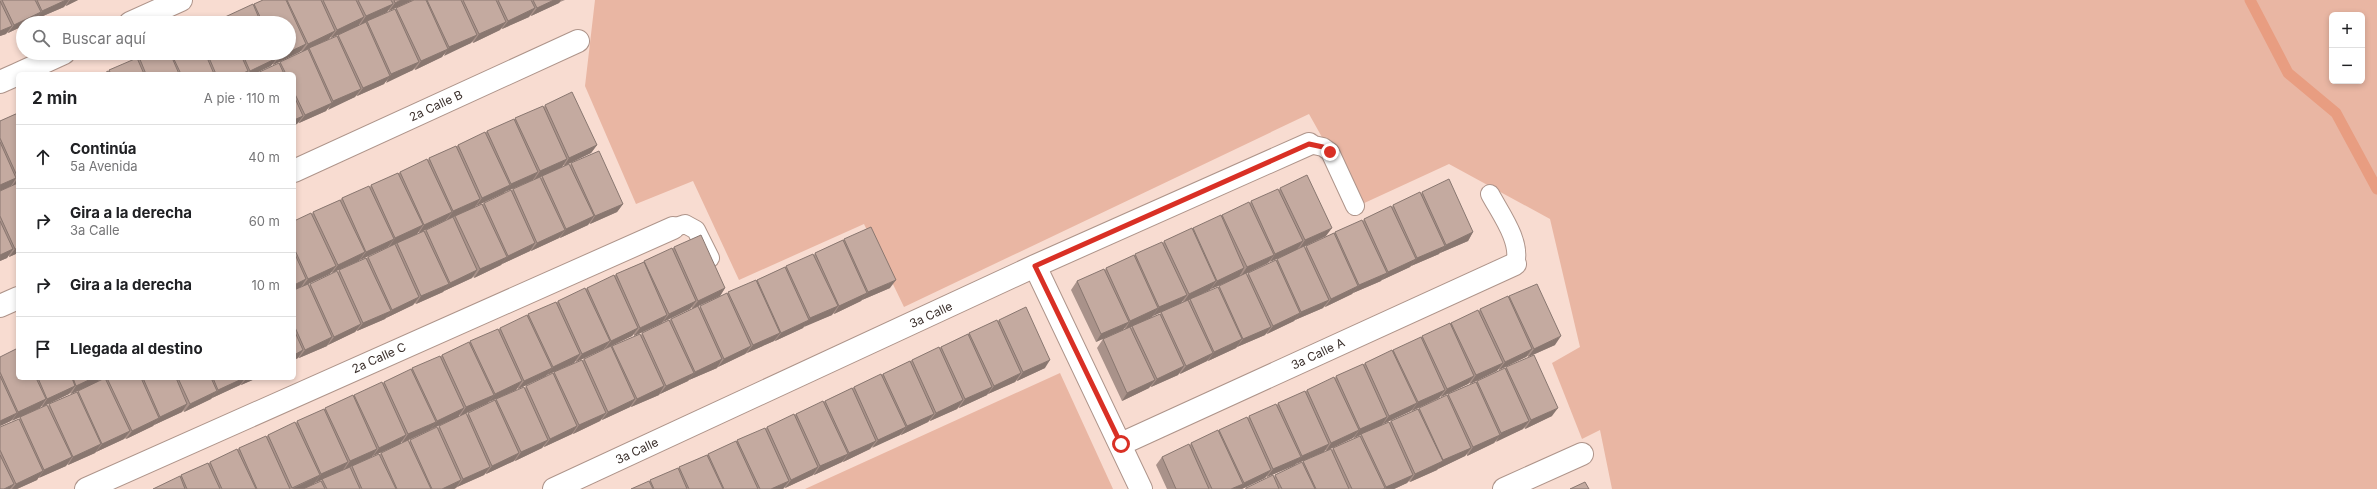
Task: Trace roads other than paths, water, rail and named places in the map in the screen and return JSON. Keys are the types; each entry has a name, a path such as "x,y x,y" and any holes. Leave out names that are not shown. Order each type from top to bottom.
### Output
{"street":[{"path":"146,16 181,0"},
{"name":"2a Calle B","path":"296,170 578,41"},
{"path":"22,72 49,60"},
{"path":"0,82 16,75"},
{"name":"3a Calle","path":"554,489 1035,266 1309,144"},
{"name":"2a Calle C","path":"86,489 673,228"},
{"name":"3a Calle A","path":"1121,444 1515,264"},
{"path":"1035,266 1121,444 1141,489"},
{"path":"0,306 16,299"},
{"path":"1504,489 1582,454"}],"lane":[{"path":"1309,144 1323,147 1330,152 1355,206"},
{"path":"1490,194 1512,237 1517,257 1515,264"},
{"path":"673,228 685,224 696,230 716,272"}],"waterway":[{"path":"2250,0 2288,73 2336,113 2377,189"}]}
